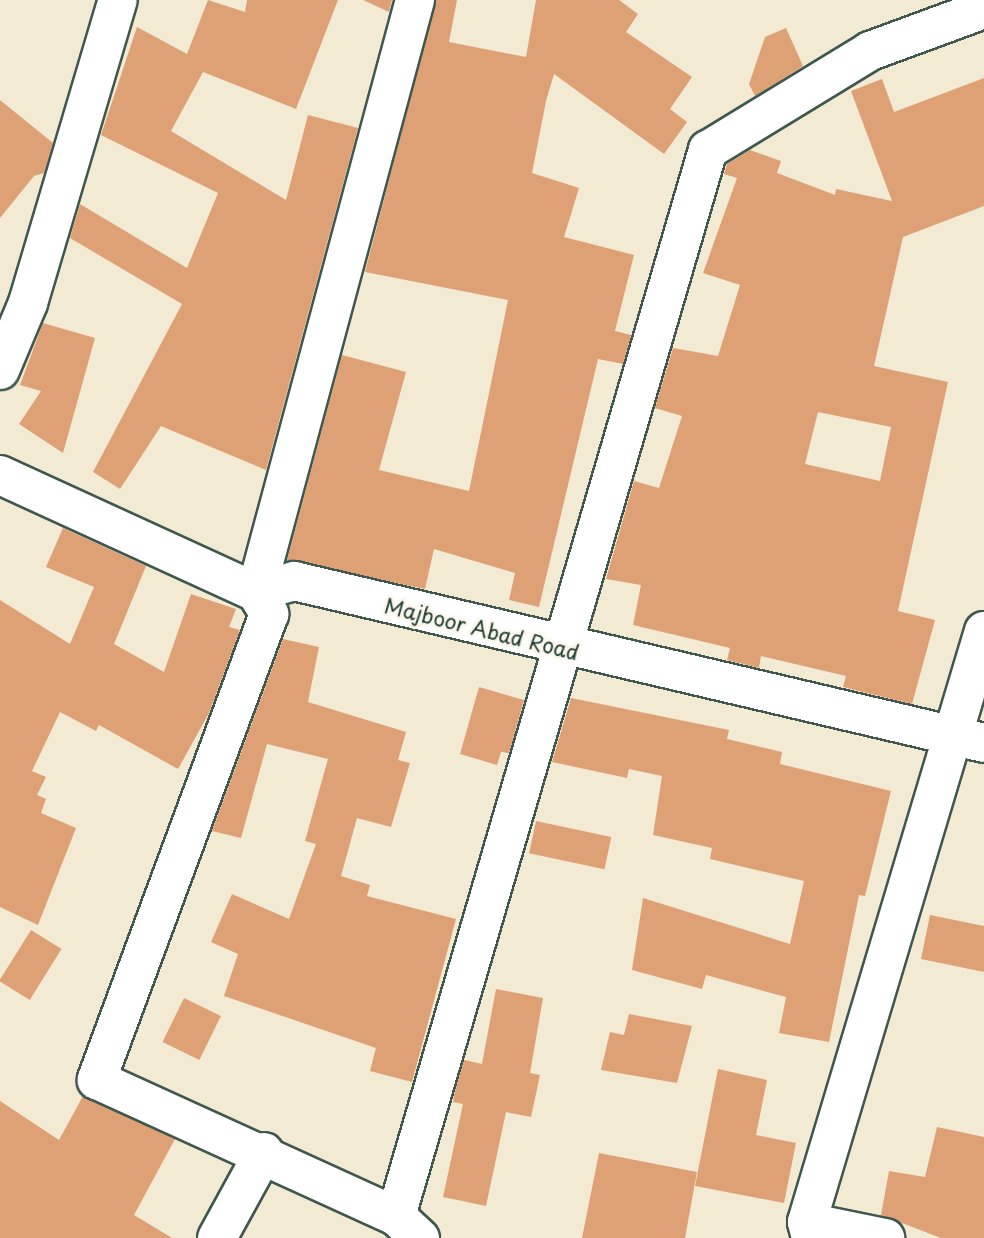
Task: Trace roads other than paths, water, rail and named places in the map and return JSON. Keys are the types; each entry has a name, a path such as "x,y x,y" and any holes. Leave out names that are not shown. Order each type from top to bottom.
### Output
{"street":[{"path":"0,370 28,303 118,0"},
{"path":"256,592 415,0"},
{"path":"0,474 256,592 269,614 97,1080 264,1152 408,1227 565,649 708,150 870,51 984,9"},
{"name":"Majboor Abad Road","path":"256,592 294,582 565,649 970,740"},
{"path":"885,1238 809,1230 970,740 984,631"},
{"path":"217,1238 264,1152"}]}
